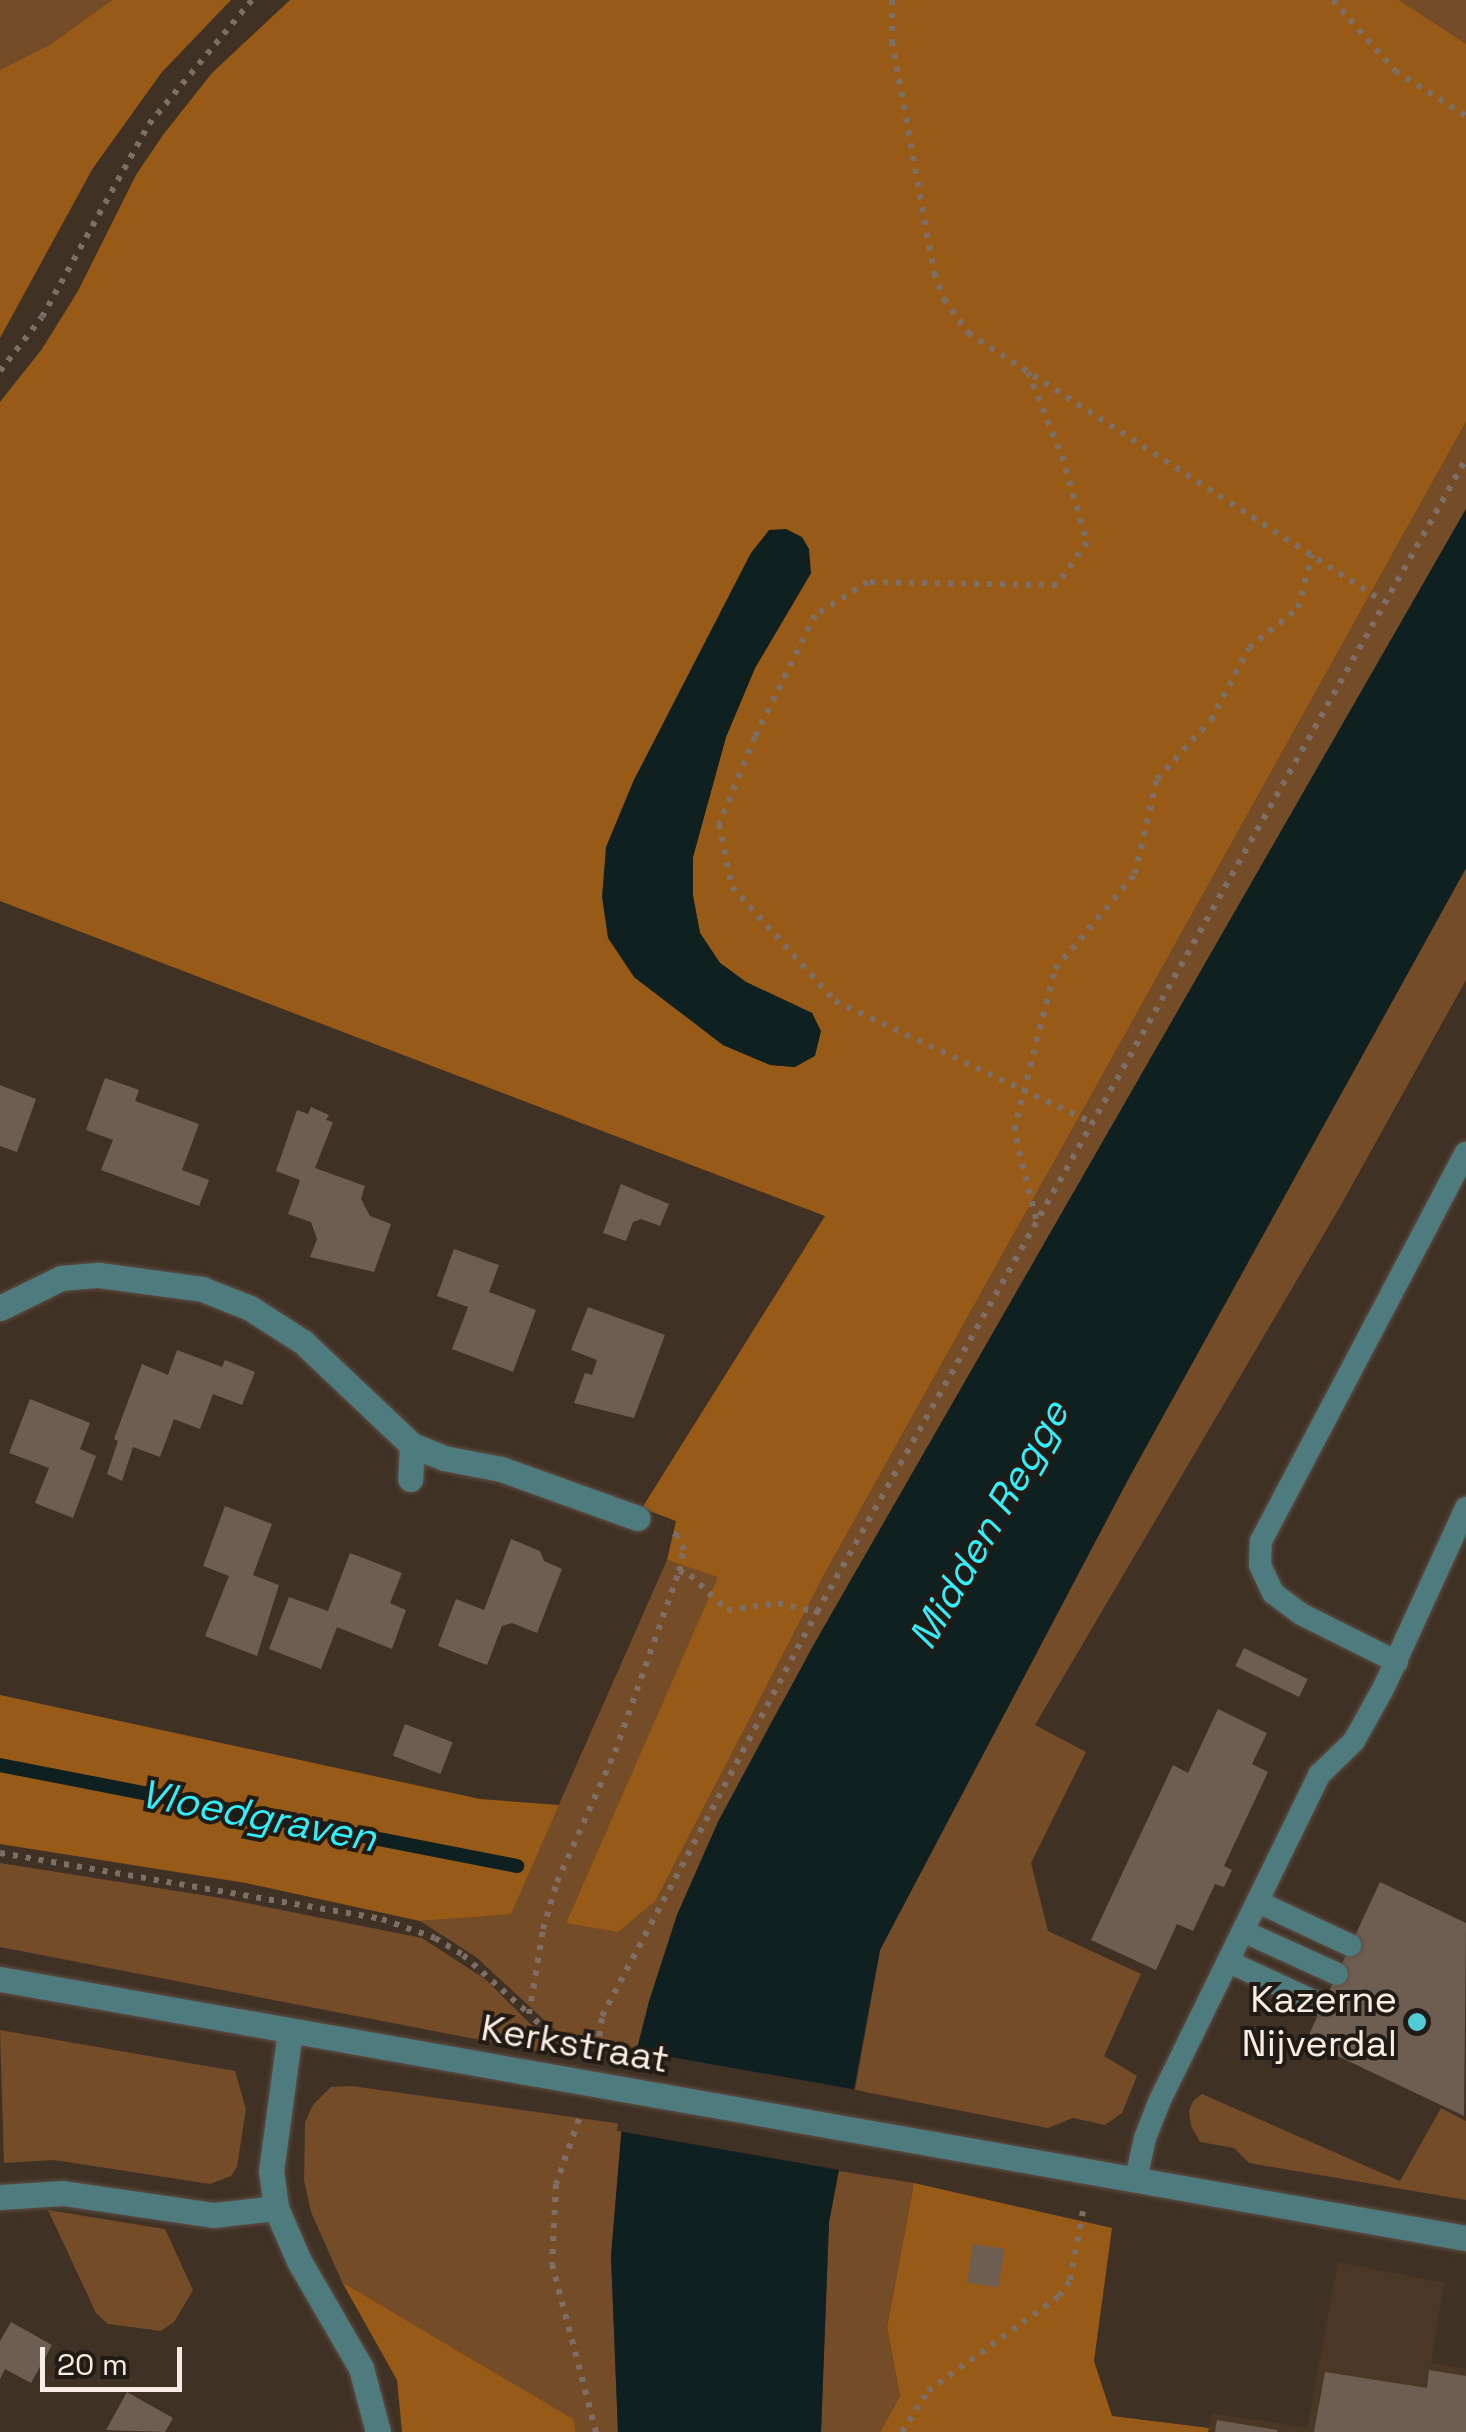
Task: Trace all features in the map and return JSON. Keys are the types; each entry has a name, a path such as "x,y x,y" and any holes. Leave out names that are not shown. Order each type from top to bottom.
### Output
{"street":[{"path":"0,1308 61,1278 99,1275 202,1289 250,1308 303,1342 412,1444 444,1458 501,1469 637,1518"},
{"path":"410,1479 412,1444"},
{"name":"Kerkstraat","path":"0,1979 1466,2238"},
{"path":"290,2031 272,2154 276,2208 299,2262 361,2368 378,2432"},
{"path":"0,2196 63,2193 214,2216 276,2208"}],"lane":[{"path":"1397,1662 1301,1614 1273,1593 1260,1564 1262,1541 1466,1152"},
{"path":"1136,2179 1145,2138 1160,2100 1319,1775 1354,1741 1397,1662 1466,1508"},
{"path":"1258,1902 1350,1945"},
{"path":"1245,1932 1337,1974"},
{"path":"1229,1962 1322,2005"}],"path":[{"path":"0,371 42,317 149,124 252,0"},
{"path":"892,0 892,41 934,273 944,300 968,333 1383,601"},
{"path":"1333,0 1395,70 1466,116"},
{"path":"1028,372 1062,456 1087,542 1058,585 868,582 815,615 754,736 718,824 732,887 835,1001 1091,1122"},
{"path":"596,2432 552,2264 556,2184 592,2084 602,2016 817,1612 1466,459"},
{"path":"1036,1219 1014,1130 1054,969 1135,874 1157,780 1211,720 1249,648 1298,608 1312,555"},
{"path":"529,2014 549,1903 616,1752 684,1550 678,1536 637,1518"},
{"path":"679,1571 690,1575 728,1610 778,1603 817,1612"},
{"path":"0,1854 408,1927 463,1955 574,2056 592,2084"},
{"path":"902,2432 928,2391 1060,2296 1070,2280 1090,2170"}],"shaded area":[{"path":"0,0 112,0 51,44 0,70"},
{"path":"112,0 231,0 162,72 93,168 0,338 0,70 51,44"},
{"path":"290,0 1399,0 1466,44 1466,422 824,1575 656,1900 618,1932 566,1923 718,1577 667,1560 676,1521 642,1508 825,1216 0,901 0,402 42,349 78,291 136,175 212,73","holes":["751,553 811,573 755,668 726,737 693,857 693,896 700,933 720,963 746,982 812,1013 795,1067 771,1065 723,1045 634,977 633,782"]},
{"path":"1399,0 1466,0 1466,44 1465,44"},
{"path":"1466,422 1466,509 775,1715 718,1822 677,1915 637,2048 567,2041 476,1957 420,1921 511,1913 667,1560 719,1576 566,1923 656,1900 824,1575"},
{"path":"1466,868 1466,980 1341,1205 1035,1725 1086,1752 1031,1863 1048,1931 1141,1974 1104,2056 1137,2076 1122,2113 1105,2125 1073,2118 1048,2128 855,2090 880,1950 1128,1478"},
{"path":"0,1695 480,1799 559,1805 511,1914 420,1921 246,1883 0,1844"},
{"path":"0,1863 227,1899 422,1938 485,1979 563,2056 0,1947"},
{"path":"0,2030 235,2071 246,2109 237,2167 231,2176 210,2184 54,2160 4,2163"},
{"path":"352,2086 622,2124 611,2256 618,2432 576,2432 572,2419 342,2282 311,2212 304,2180 305,2122 313,2105 331,2087"},
{"path":"1202,2094 1400,2181 1441,2108 1466,2121 1466,2200 1249,2163 1234,2148 1200,2142 1191,2126 1189,2111"},
{"path":"839,2171 914,2183 887,2327 900,2396 880,2432 821,2432 829,2222"},
{"path":"914,2183 1112,2228 1094,2361 1112,2416 1209,2428 1208,2432 880,2432 900,2396 887,2327"},
{"path":"48,2210 165,2229 193,2290 174,2322 161,2331 108,2324 96,2313"},
{"path":"1338,2262 1444,2283 1431,2363 1466,2369 1466,2432 1208,2432 1212,2413 1307,2428"},
{"path":"342,2282 573,2419 576,2432 402,2432 397,2380"}],"water":[{"name":"Midden Regge","path":"1466,509 1466,868 1129,1478 880,1950 829,2222 821,2432 618,2432 611,2256 624,2100 649,2001 677,1915 718,1822 814,1644"},
{"path":"786,529 802,537 809,549 811,573 755,668 726,737 693,857 693,896 700,933 720,963 746,982 812,1013 821,1031 815,1056 795,1067 770,1065 723,1045 634,977 608,938 602,897 606,847 633,782 751,553 769,530"}],"pier":[{"path":"631,2050 860,2090 846,2171 617,2131"}],"building":[{"path":"105,1078 139,1090 135,1101 199,1124 182,1170 209,1180 199,1206 101,1170 113,1140 86,1130"},
{"path":"0,1085 36,1099 17,1152 0,1146"},
{"path":"311,1107 329,1115 326,1120 333,1122 315,1168 365,1186 361,1199 370,1216 391,1224 374,1272 310,1257 317,1239 311,1222 288,1214 300,1180 276,1171 297,1110 308,1114"},
{"path":"621,1184 669,1204 660,1226 641,1219 633,1222 626,1241 603,1233"},
{"path":"454,1249 499,1265 489,1292 536,1310 513,1372 452,1349 468,1307 437,1296"},
{"path":"588,1307 665,1335 634,1418 574,1403 585,1373 592,1375 597,1360 571,1350"},
{"path":"177,1350 222,1367 225,1360 255,1372 242,1405 213,1394 200,1429 174,1419 160,1457 133,1447 122,1481 107,1474 118,1441 114,1439 142,1364 168,1375"},
{"path":"30,1399 90,1423 80,1449 96,1456 73,1518 35,1503 49,1468 9,1453"},
{"path":"225,1506 272,1524 253,1575 279,1585 257,1656 205,1636 229,1576 203,1566"},
{"path":"511,1539 540,1551 544,1561 562,1569 537,1633 512,1623 502,1626 487,1665 438,1646 456,1599 484,1610"},
{"path":"350,1553 402,1573 390,1603 406,1610 392,1649 337,1627 321,1669 269,1649 289,1597 328,1611"},
{"path":"1244,1648 1308,1679 1299,1697 1235,1666"},
{"path":"1218,1709 1267,1733 1252,1764 1268,1772 1224,1866 1232,1870 1224,1887 1215,1884 1193,1931 1177,1924 1156,1970 1091,1940 1173,1765 1188,1773"},
{"path":"405,1724 453,1742 440,1774 393,1756"},
{"path":"1380,1882 1466,1923 1464,2116 1306,2041"},
{"path":"973,2244 1005,2249 999,2288 967,2283"},
{"path":"11,2322 52,2345 31,2383 5,2369 0,2379 0,2341"},
{"path":"1429,2370 1466,2376 1466,2432 1314,2432 1325,2372 1427,2388"},
{"path":"127,2392 173,2418 165,2432 106,2430"},
{"path":"1217,2420 1277,2430 1277,2432 1215,2432"}],"waterway":[{"name":"Vloedgraven","path":"0,1765 517,1866"}],"place":[{"name":"Kazerne Nijverdal","path":"1417,2022"}]}
